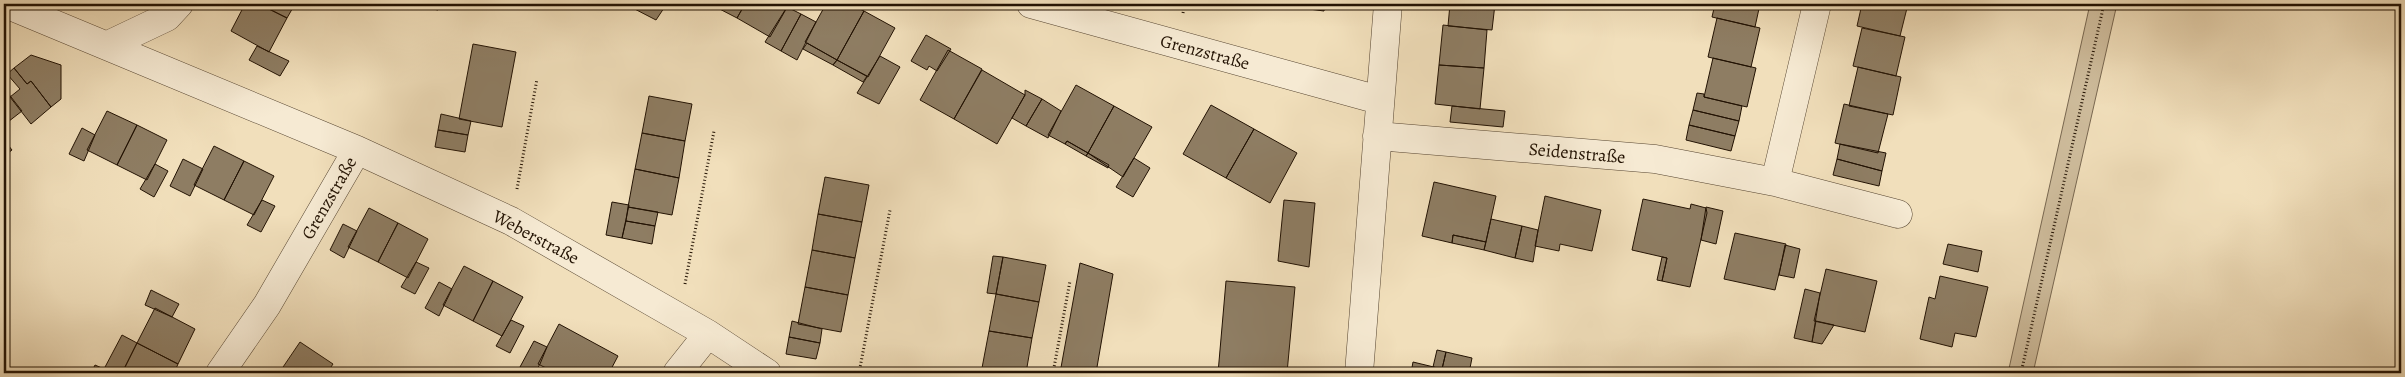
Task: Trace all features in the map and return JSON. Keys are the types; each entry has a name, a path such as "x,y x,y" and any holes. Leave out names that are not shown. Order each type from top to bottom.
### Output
{"street":[{"name":"Grenzstraße","path":"6,4 357,150 267,305 220,373"},
{"path":"108,45 167,17 179,4"},
{"name":"Grenzstraße","path":"1031,4 1379,100"},
{"path":"1359,373 1388,4"},
{"path":"1775,182 1817,4"},
{"name":"Grenzstraße","path":"4,20 39,18"},
{"name":"Seidenstraße","path":"1377,136 1655,159 1775,182 1898,214"},
{"name":"Weberstraße","path":"357,150 511,221 678,316 767,373"},
{"path":"677,373 708,334"}],"path":[{"path":"2021,373 2104,4"},
{"path":"511,221 537,79"},
{"path":"678,316 714,130"},
{"path":"859,373 890,210"},
{"path":"1053,373 1070,280"}],"shaded area":[{"path":"2090,4 2117,4 2033,373 2008,373"}],"building":[{"path":"245,4 259,4 287,18 269,52 231,31"},
{"path":"259,4 295,4 287,18"},
{"path":"406,4 441,4 438,10"},
{"path":"625,4 664,4 666,5 656,20"},
{"path":"710,4 745,4 737,18"},
{"path":"745,4 789,4 770,37 737,18"},
{"path":"826,4 850,4 864,11 837,60 805,42"},
{"path":"1268,4 1310,4 1309,9"},
{"path":"1310,4 1325,4 1324,11 1309,9"},
{"path":"1450,4 1495,4 1492,30 1448,26"},
{"path":"1715,4 1760,4 1755,27 1712,17"},
{"path":"1862,4 1908,4 1900,36 1857,26"},
{"path":"787,7 801,14 781,51 765,42"},
{"path":"864,11 895,28 868,77 837,60"},
{"path":"801,14 816,22 797,60 781,51"},
{"path":"1717,18 1760,28 1751,67 1708,57"},
{"path":"1443,25 1487,30 1484,68 1439,65"},
{"path":"1862,28 1905,37 1896,76 1853,66"},
{"path":"926,35 951,49 937,71 929,66 927,70 911,61"},
{"path":"807,43 837,60 833,65 803,49"},
{"path":"473,44 516,52 502,127 459,119"},
{"path":"257,46 289,61 280,76 249,60"},
{"path":"948,50 982,69 954,119 920,100"},
{"path":"31,55 61,65 61,99 51,107 31,81 27,84 14,68"},
{"path":"880,56 900,67 879,104 857,93"},
{"path":"1713,58 1756,68 1747,107 1704,97"},
{"path":"837,60 867,76 863,82 833,65"},
{"path":"1439,65 1484,68 1480,109 1435,104"},
{"path":"1858,67 1901,77 1893,115 1849,106"},
{"path":"14,68 27,84 31,81 51,107 31,124 10,97 20,89 7,74"},
{"path":"982,70 1025,95 997,144 954,119"},
{"path":"1076,85 1114,106 1088,153 1067,141 1065,144 1048,135"},
{"path":"4,88 22,111 4,125"},
{"path":"1025,90 1042,99 1026,126 1012,118 1025,95"},
{"path":"1697,93 1704,94 1704,97 1742,106 1739,121 1693,110"},
{"path":"649,96 692,104 685,141 642,133"},
{"path":"1042,99 1061,111 1048,138 1026,126"},
{"path":"1844,104 1888,114 1878,153 1835,143"},
{"path":"1211,105 1254,129 1226,178 1183,154"},
{"path":"1114,106 1152,127 1123,177 1088,153"},
{"path":"1452,106 1505,111 1503,127 1450,122"},
{"path":"1693,110 1739,121 1735,136 1689,125"},
{"path":"107,111 137,125 117,165 87,150"},
{"path":"441,114 471,121 468,135 438,130"},
{"path":"137,125 167,140 147,180 117,165"},
{"path":"1689,125 1735,136 1731,151 1686,140"},
{"path":"82,128 95,135 84,161 69,154"},
{"path":"1254,129 1297,153 1270,203 1226,178"},
{"path":"438,130 468,135 465,152 435,147"},
{"path":"642,133 685,141 679,178 635,169"},
{"path":"4,140 12,150 4,156"},
{"path":"1067,141 1088,153 1086,156 1065,144"},
{"path":"1840,144 1886,153 1882,171 1837,159"},
{"path":"214,146 244,161 224,200 194,185"},
{"path":"1088,153 1109,165 1108,168 1086,156"},
{"path":"1134,158 1150,168 1133,197 1116,187"},
{"path":"183,159 203,169 190,196 170,186"},
{"path":"1837,159 1882,171 1879,186 1833,175"},
{"path":"244,161 274,176 254,215 224,200"},
{"path":"155,164 168,171 154,197 140,189"},
{"path":"635,169 679,178 672,215 628,207"},
{"path":"825,177 869,185 862,222 818,214"},
{"path":"1434,182 1496,196 1486,242 1453,235 1452,243 1422,236"},
{"path":"1545,196 1601,210 1592,251 1560,244 1559,251 1535,246"},
{"path":"1643,199 1690,209 1691,204 1706,208 1707,213 1690,287 1662,281 1667,258 1632,250"},
{"path":"262,200 275,206 261,232 247,225"},
{"path":"1284,200 1315,203 1309,267 1278,261"},
{"path":"612,202 629,205 622,238 606,235"},
{"path":"628,207 658,212 655,226 626,221"},
{"path":"1706,207 1723,211 1716,244 1701,240"},
{"path":"369,208 398,223 378,262 348,247"},
{"path":"818,214 862,222 855,258 812,250"},
{"path":"1491,219 1522,226 1515,258 1484,250"},
{"path":"626,221 655,226 652,244 622,238"},
{"path":"398,223 428,239 408,278 378,262"},
{"path":"343,224 357,231 344,258 330,250"},
{"path":"1522,226 1538,230 1533,262 1515,258"},
{"path":"1735,233 1786,244 1775,290 1724,279"},
{"path":"1453,235 1486,242 1484,250 1452,243"},
{"path":"1948,244 1982,251 1978,272 1943,264"},
{"path":"1785,245 1800,249 1794,278 1779,275"},
{"path":"812,250 855,258 848,295 805,287"},
{"path":"993,256 1003,257 996,294 987,293"},
{"path":"1003,257 1046,265 1039,302 996,294"},
{"path":"1662,257 1667,258 1662,281 1657,280"},
{"path":"416,262 429,268 415,294 401,287"},
{"path":"1080,263 1113,274 1096,373 1060,373"},
{"path":"464,266 493,281 473,321 443,305"},
{"path":"1826,269 1877,281 1865,332 1814,321"},
{"path":"1940,276 1988,287 1976,337 1955,333 1952,347 1920,339 1929,297 1935,299"},
{"path":"493,281 523,297 502,336 473,321"},
{"path":"1226,281 1295,287 1287,373 1218,373"},
{"path":"439,282 452,289 439,316 425,308"},
{"path":"805,287 848,295 841,332 798,324"},
{"path":"1805,289 1820,293 1812,342 1794,338"},
{"path":"151,290 179,304 172,317 145,305"},
{"path":"996,294 1039,302 1032,338 989,331"},
{"path":"155,308 195,329 178,364 137,343"},
{"path":"511,320 524,326 510,353 496,346"},
{"path":"792,321 822,329 820,343 789,337"},
{"path":"1816,321 1834,325 1822,344 1812,342"},
{"path":"559,324 618,356 609,373 556,373 538,364"},
{"path":"989,331 1032,338 1026,373 982,368"},
{"path":"122,335 137,343 122,373 112,373 104,369"},
{"path":"789,337 820,343 816,359 786,354"},
{"path":"534,341 547,347 540,364 535,373 533,373 520,367"},
{"path":"300,342 333,364 327,373 279,373"},
{"path":"137,343 178,364 174,373 122,373"},
{"path":"1437,350 1446,352 1442,369 1433,367"},
{"path":"1446,352 1472,358 1469,373 1442,369"},
{"path":"1413,362 1442,369 1460,373 1411,373"},
{"path":"95,365 104,369 112,373 91,373"},
{"path":"982,368 1017,373 981,373"}]}
